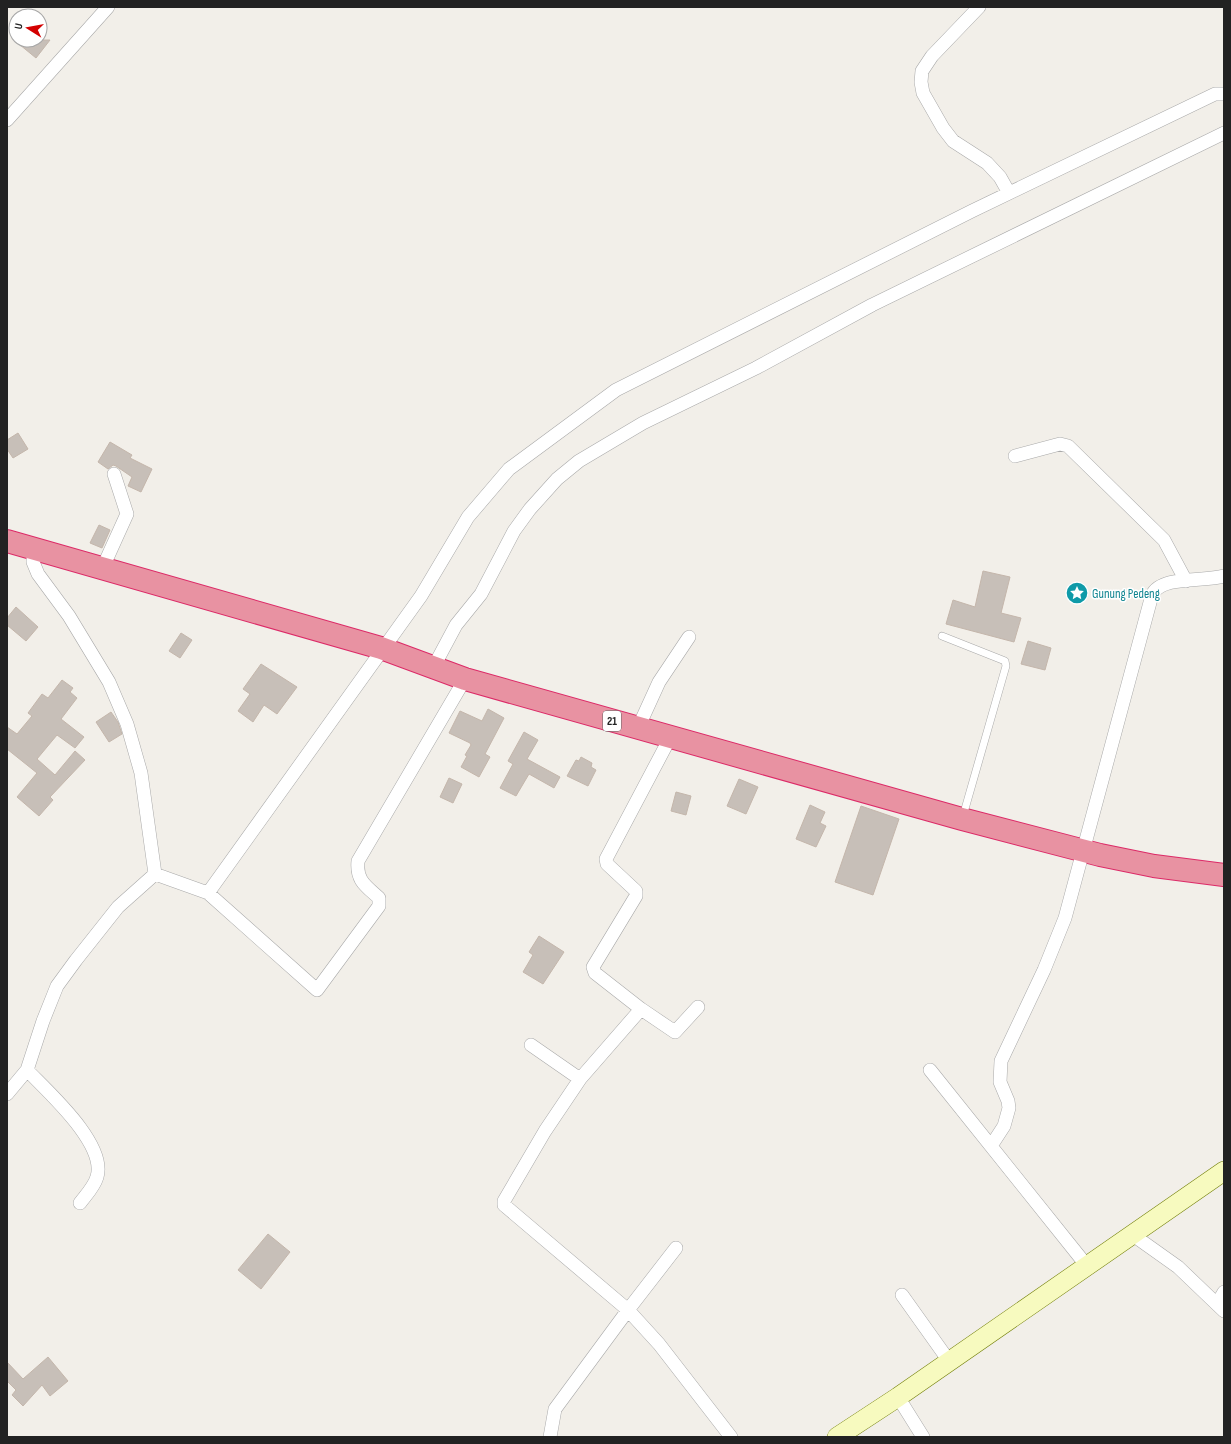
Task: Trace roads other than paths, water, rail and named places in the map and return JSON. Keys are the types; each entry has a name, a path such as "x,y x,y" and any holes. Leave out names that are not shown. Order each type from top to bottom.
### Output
{"highway":[{"name":"21","path":"7,541 103,567 381,648 465,679 670,738 1082,851 1154,866 1224,875"}],"main road":[{"path":"837,1437 898,1397 1224,1172"}],"street":[{"path":"7,120 108,7"},
{"path":"979,7 932,56 922,71 921,82 923,93 943,128 953,141 987,163 1000,178 1009,193"},
{"path":"208,893 381,648 421,596 468,517 509,468 616,390 1009,193 1215,94 1224,94"},
{"path":"433,668 456,625 480,594 514,532 530,509 557,479 579,461 643,423 756,368 866,309 1224,133"},
{"path":"1015,456 1060,444 1068,446 1164,540 1186,581"},
{"path":"103,567 127,514 114,474"},
{"path":"32,549 33,562 38,574 69,616 109,682 127,724 141,773 155,874"},
{"path":"991,1146 1004,1126 1009,1108 1008,1101 1000,1082 1001,1061 1044,970 1065,918 1152,595 1158,587 1186,581 1224,576"},
{"path":"638,728 659,682 689,637"},
{"path":"155,874 208,893 317,990 380,906 379,898 360,880 357,871 358,861 465,679"},
{"path":"670,738 606,859 607,864 636,891 636,896 593,967 595,973 641,1009 675,1032 698,1007"},
{"path":"7,1094 27,1070 43,1021 57,986 118,907 155,874"},
{"path":"641,1009 580,1079 545,1131 504,1201 504,1205 628,1310 659,1344 731,1437"},
{"path":"531,1045 580,1079"},
{"path":"27,1070 78,1124 89,1140 96,1158 97,1176 80,1203"},
{"path":"930,1070 1087,1266"},
{"path":"1133,1235 1178,1267 1220,1308"},
{"path":"550,1437 555,1409 676,1248"},
{"path":"1220,1308 1224,1292"},
{"path":"902,1294 949,1361"},
{"path":"898,1397 923,1437"}],"lane":[{"path":"942,636 1000,659 1005,662 1006,666 962,818"}],"place":[{"name":"Gunung Pedeng","path":"1077,593"}]}
